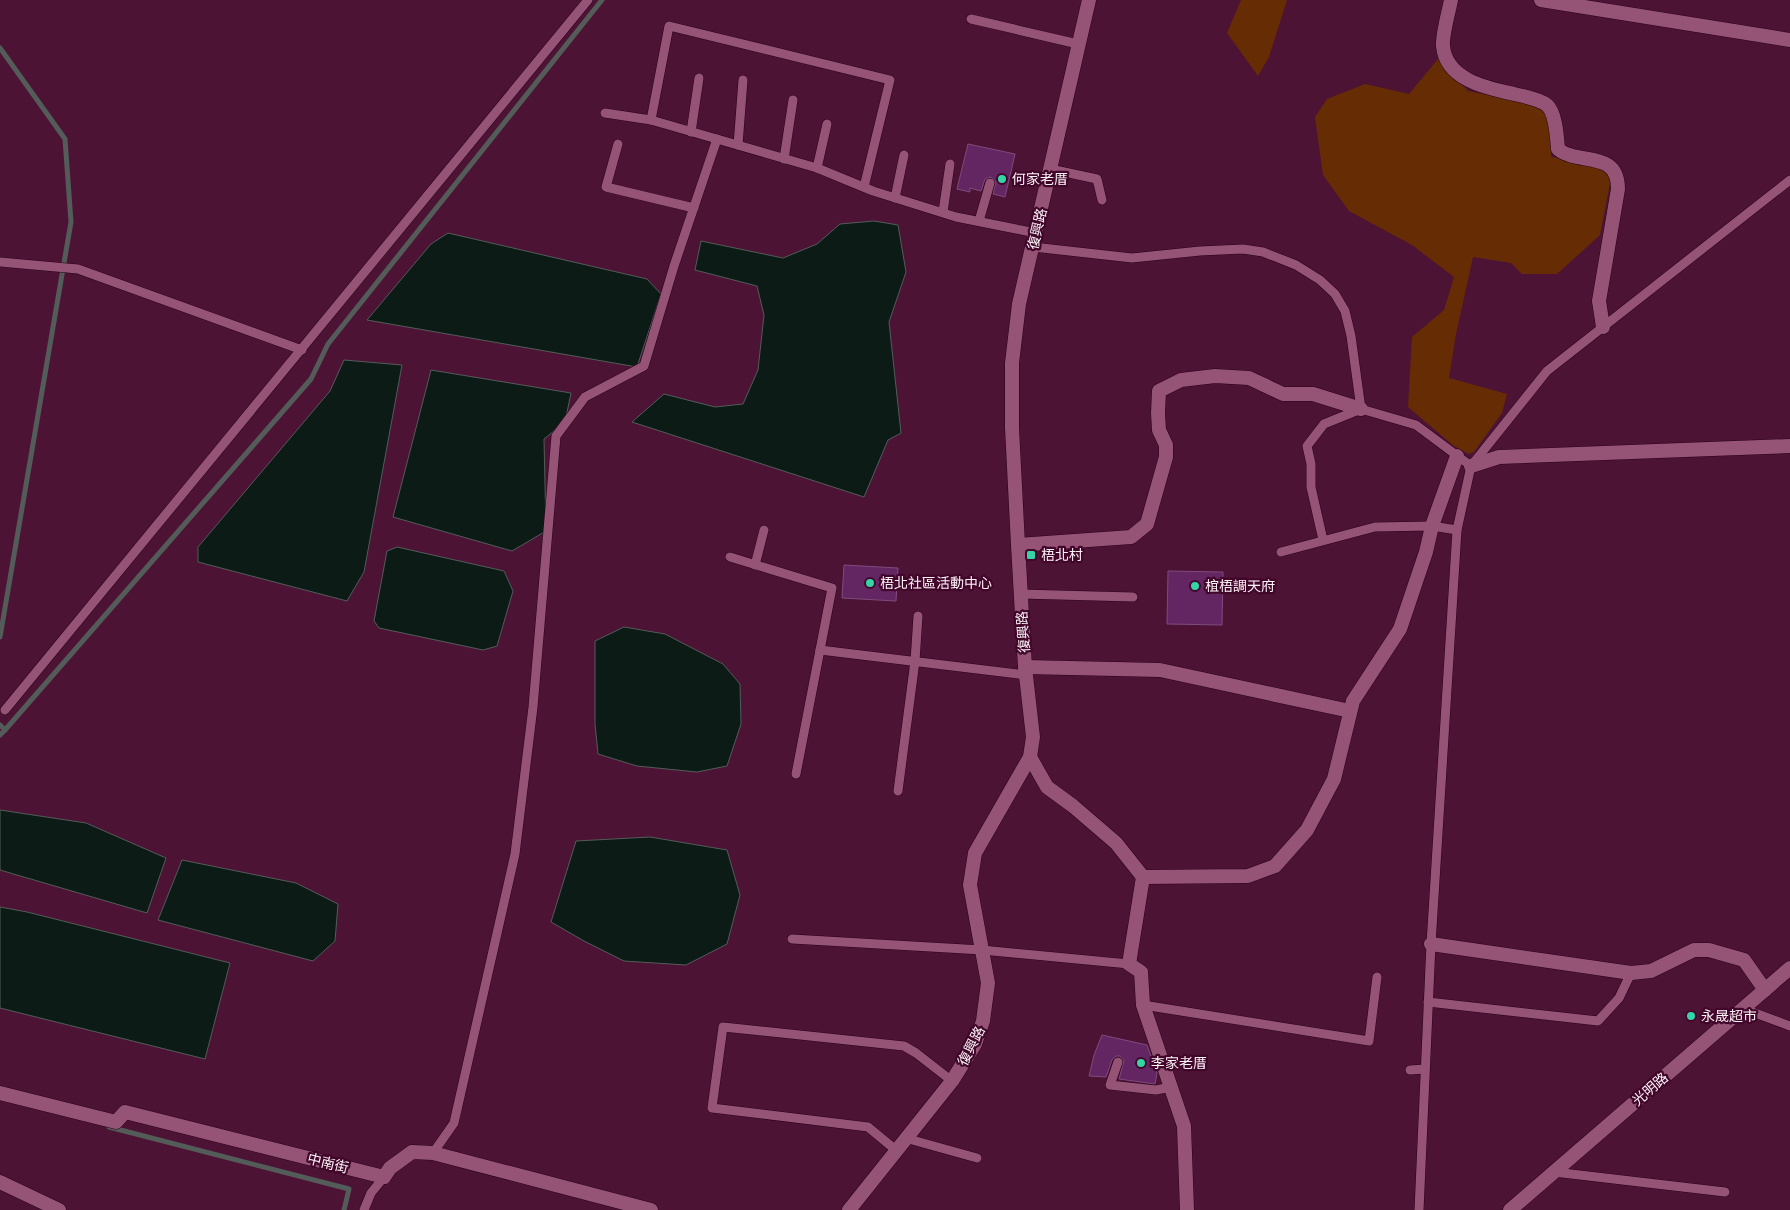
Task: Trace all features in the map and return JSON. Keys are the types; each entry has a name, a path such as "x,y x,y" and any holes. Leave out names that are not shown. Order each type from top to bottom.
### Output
{"street":[{"name":"復興路","path":"849,1210 952,1081 975,1044 984,1021 988,983 970,885 975,853 1030,757 1033,737 1026,671 1018,545 1012,428 1012,363 1019,304 1089,0"},
{"path":"1451,0 1443,45 1448,63 1459,75 1484,87 1525,97 1547,105 1556,124 1558,149 1564,154 1593,159 1607,165 1618,178 1618,189 1599,301 1603,326"},
{"path":"1541,0 1790,40"},
{"path":"1018,545 1131,538 1147,524 1166,456 1166,445 1159,430 1159,391 1181,380 1215,376 1249,378 1283,394 1313,394 1361,408"},
{"path":"1471,466 1500,457 1790,446"},
{"path":"1143,877 1248,876 1275,866 1307,830 1334,779 1353,701 1400,629 1426,552 1432,526 1457,456"},
{"path":"1026,671 1160,670 1350,710"},
{"path":"1030,757 1048,787 1116,843 1143,877 1129,964 1141,972 1143,1005 1184,1126 1187,1210"},
{"path":"1431,944 1631,973 1651,971 1694,950 1709,950 1744,960 1765,990"},
{"name":"光明路","path":"1510,1210 1790,968"},
{"name":"中南街","path":"0,1093 116,1122 125,1112 384,1176"},
{"path":"384,1176 390,1168 412,1152 433,1153 651,1210"},
{"path":"0,1182 59,1210"}],"lane":[{"path":"5,710 588,0"},
{"path":"971,18 1078,44"},
{"path":"651,120 669,26 890,80 864,187"},
{"path":"691,132 699,78"},
{"path":"738,145 743,80"},
{"path":"784,159 793,100"},
{"path":"605,113 651,120 817,168 895,198 979,221 1036,233"},
{"path":"817,168 827,124"},
{"path":"433,1153 454,1123 515,854 533,707 556,436 585,397 644,366 674,266 717,139"},
{"path":"618,144 606,187 694,208"},
{"path":"895,198 904,154"},
{"path":"943,212 950,164"},
{"path":"1050,169 1097,179 1102,200"},
{"path":"1418,1210 1431,944 1457,530 1471,466 1547,371 1790,180"},
{"path":"979,221 990,183"},
{"path":"1033,247 1132,258 1243,249 1263,252 1296,265 1320,280 1335,294 1345,311 1351,336 1361,408"},
{"path":"0,262 78,269 302,350"},
{"path":"1323,540 1310,487 1311,464 1307,446 1324,424 1361,408 1416,426 1471,466"},
{"path":"1281,552 1374,526 1432,526 1457,530"},
{"path":"755,565 764,530"},
{"path":"730,557 832,588 796,774"},
{"path":"1021,594 1133,597"},
{"path":"898,791 915,662 918,616"},
{"path":"820,650 915,662 1026,671"},
{"path":"792,939 982,950 1129,964"},
{"path":"1428,1002 1598,1021 1619,998 1631,973"},
{"path":"1143,1005 1369,1041 1377,977"},
{"path":"1744,1009 1790,1026"},
{"path":"897,1152 868,1127 712,1108 723,1027 904,1046 916,1052 952,1081"},
{"path":"1118,1062 1110,1085 1156,1090 1171,1087"},
{"path":"1410,1070 1425,1069"},
{"path":"905,1138 978,1158"},
{"path":"1554,1172 1725,1192"},
{"path":"364,1210 370,1193 384,1176"}],"shaded area":[{"path":"1241,0 1287,0 1269,57 1258,76 1227,33"},
{"path":"1438,59 1468,91 1530,103 1543,111 1552,125 1551,157 1606,166 1611,178 1600,235 1557,274 1522,274 1511,263 1473,257 1456,334 1449,378 1507,394 1502,413 1474,452 1469,454 1454,446 1408,407 1412,337 1444,310 1454,277 1412,245 1349,211 1323,175 1315,117 1327,99 1365,84 1409,94"},
{"path":"874,221 898,225 906,272 889,322 901,433 888,440 864,497 632,422 664,394 715,407 743,404 758,370 764,315 757,286 695,270 701,241 783,258 817,244 840,224"},
{"path":"448,233 647,279 661,294 637,367 367,320 431,244"},
{"path":"344,360 402,365 364,572 347,601 198,562 198,547 330,391"},
{"path":"431,370 571,393 565,422 544,439 546,531 512,551 393,517"},
{"path":"397,547 504,571 513,591 497,646 483,650 379,628 374,621 387,551"},
{"path":"624,627 665,634 723,664 740,684 741,724 727,766 697,772 637,766 598,754 595,724 595,641"},
{"path":"0,810 86,823 166,858 147,913 0,870"},
{"path":"650,837 727,850 740,895 727,944 686,965 624,961 551,922 576,841"},
{"path":"182,860 296,883 338,904 335,941 313,961 158,920"},
{"path":"0,907 27,912 230,963 205,1059 0,1008"}],"building":[{"name":"何家老厝","path":"968,144 1015,154 1005,197 993,194 996,182 991,177 985,179 981,191 970,188 970,192 957,189"},
{"name":"梧北社區活動中心","path":"844,565 898,568 896,601 842,598"},
{"name":"椬梧調天府","path":"1168,571 1223,572 1222,625 1167,624"},
{"name":"李家老厝","path":"1102,1035 1147,1045 1157,1073 1155,1084 1119,1079 1124,1061 1120,1056 1116,1056 1112,1060 1106,1077 1089,1076 1094,1055"}],"waterway":[{"path":"5,730 311,379 328,344 602,0"},
{"path":"0,48 65,139 71,222 0,637"},
{"path":"0,725 5,730 0,735"},
{"path":"109,1127 349,1189 344,1210"}],"place":[{"name":"何家老厝","path":"1002,179"},
{"name":"梧北村","path":"1031,555"},
{"name":"梧北社區活動中心","path":"870,583"},
{"name":"椬梧調天府","path":"1195,586"},
{"name":"永晟超市","path":"1691,1016"},
{"name":"李家老厝","path":"1141,1063"}]}
